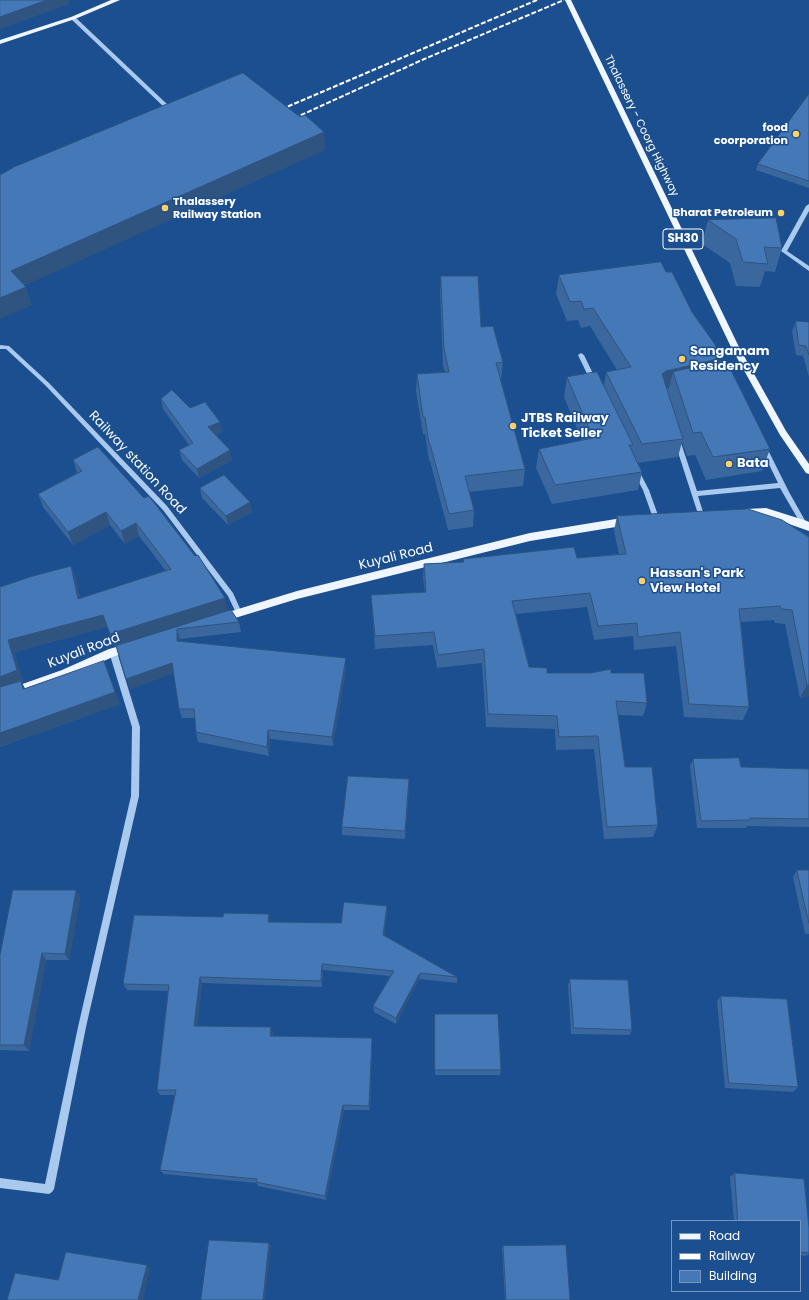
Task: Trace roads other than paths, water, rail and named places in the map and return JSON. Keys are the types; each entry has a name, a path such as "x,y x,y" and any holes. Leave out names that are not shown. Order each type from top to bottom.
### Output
{"main road":[{"path":"0,42 73,18 117,0"},
{"name":"Thalassery - Coorg Highway","path":"568,0 735,347 782,433 809,471"},
{"path":"737,513 766,512 807,526"},
{"name":"Kuyali Road","path":"209,622 297,595 530,536 608,523 660,518"},
{"name":"Kuyali Road","path":"0,696 66,673 113,652 143,643"}],"street":[{"path":"73,18 166,107 152,113"},
{"path":"809,206 784,250 809,269"},
{"name":"Railway station Road","path":"0,347 7,347 46,384 165,508 231,595 239,613"},
{"path":"581,355 597,390"},
{"path":"676,436 701,515"},
{"path":"760,439 782,485 807,526"},
{"path":"633,464 660,518"},
{"path":"694,494 782,485"},
{"path":"0,1183 50,1190 83,1019 136,796 136,727 113,652"}],"railway":[{"path":"275,112 537,0"},
{"path":"288,121 422,60 564,0"}],"place":[{"name":"food coorporation","path":"796,134"},
{"name":"Thalassery Railway Station","path":"165,208"},
{"name":"Bharat Petroleum","path":"781,213"},
{"name":"Sangamam Residency","path":"682,359"},
{"name":"JTBS Railway Ticket Seller","path":"513,426"},
{"name":"Bata","path":"729,464"},
{"name":"Hassan's Park View Hotel","path":"642,581"}]}
